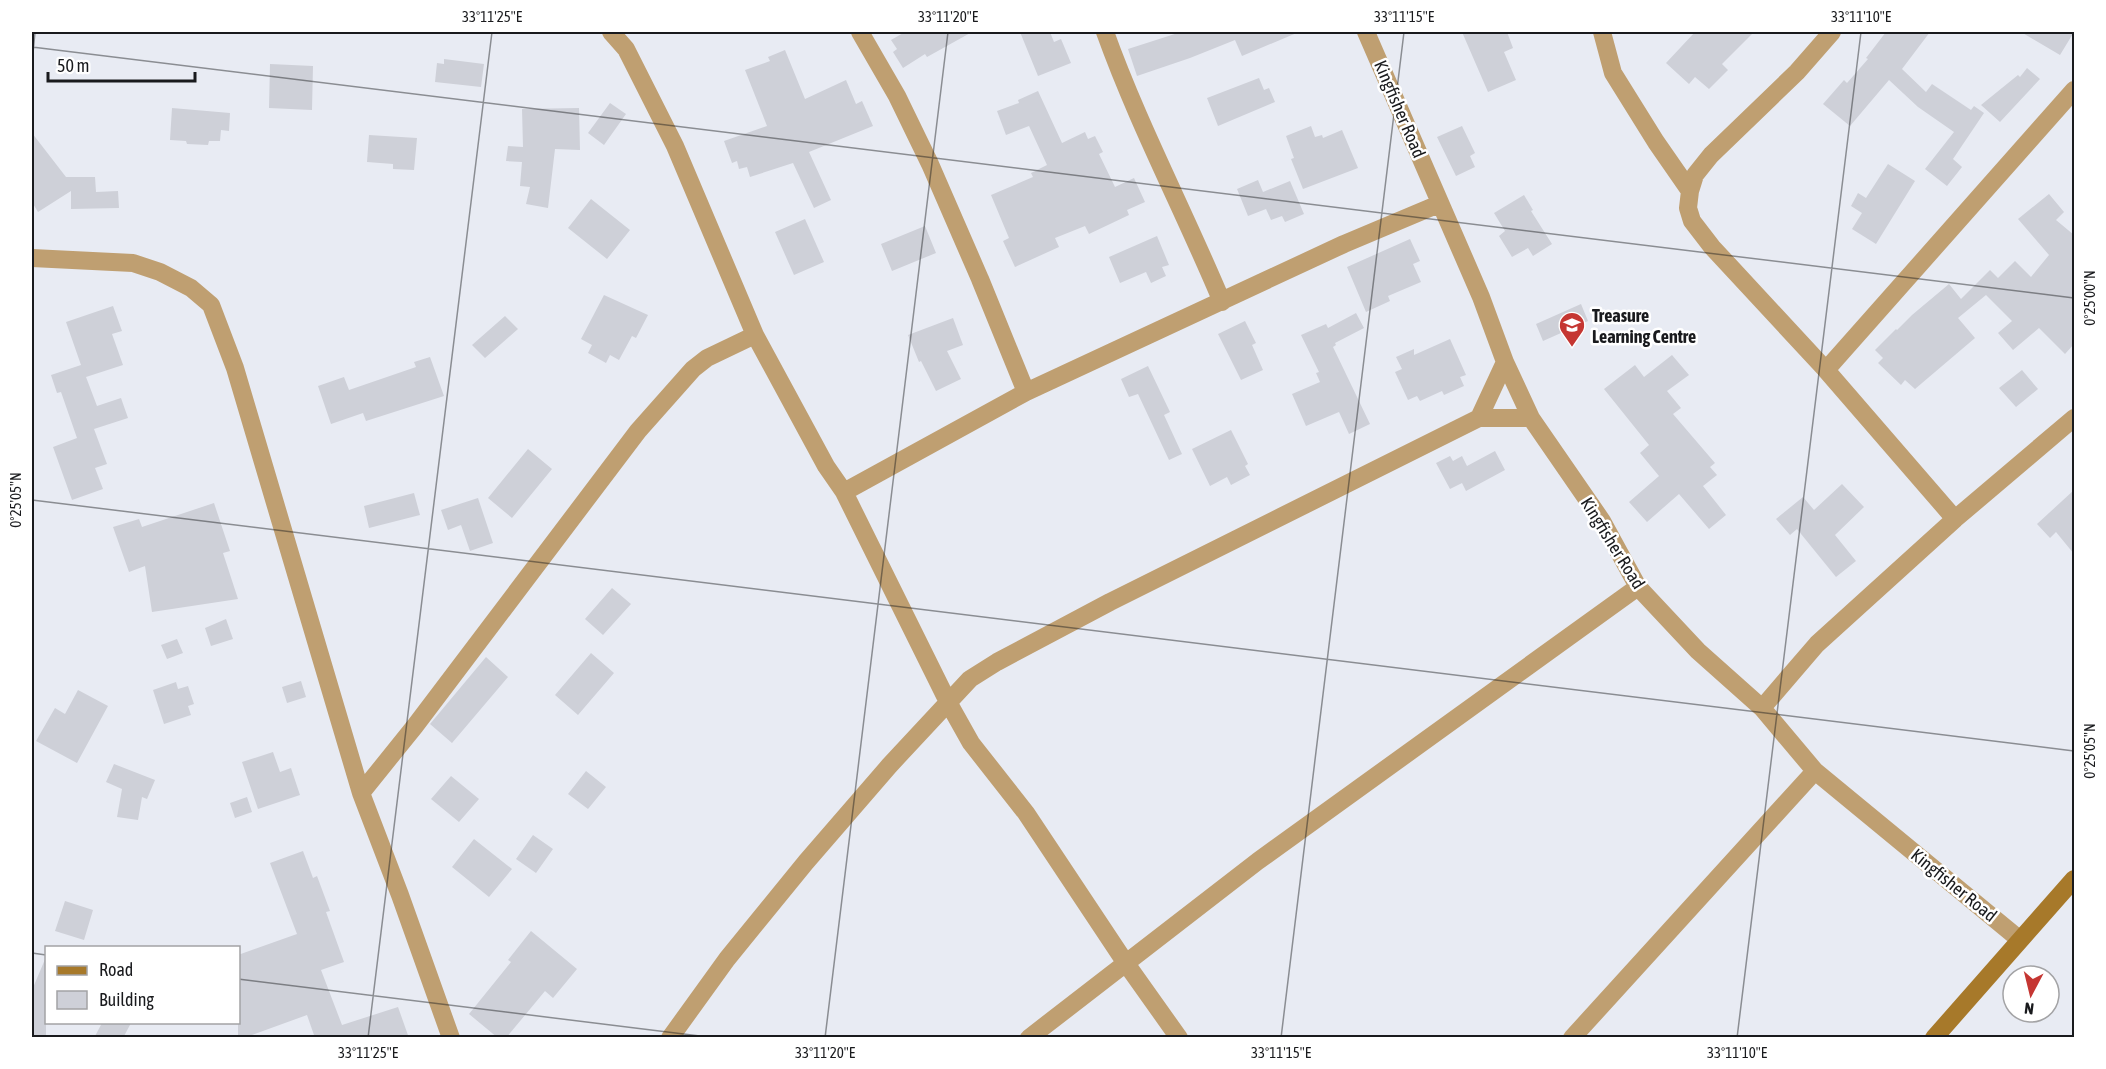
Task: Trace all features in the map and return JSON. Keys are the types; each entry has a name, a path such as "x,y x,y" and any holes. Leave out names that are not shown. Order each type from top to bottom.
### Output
{"main road":[{"path":"1934,1038 2074,879"}],"street":[{"path":"860,32 897,96 930,164 1026,392"},
{"path":"1105,32 1152,149 1193,232 1222,302"},
{"name":"Kingfisher Road","path":"1366,32 1481,297 1505,362 1531,418 1602,521 1638,587 1698,651 1762,708 1815,771 2019,939"},
{"path":"1602,32 1613,73 1690,191"},
{"path":"1832,32 1797,72 1711,155 1695,175 1688,208 1692,221 1712,247 1826,370 1955,519"},
{"path":"616,33 675,146 755,335 826,466 844,492 948,702 971,743 1026,813 1125,962 1179,1038"},
{"path":"1826,370 2074,90"},
{"path":"844,492 1026,392 1344,244 1439,204"},
{"path":"32,258 133,263 160,272 191,288 211,305 235,368 361,793 451,1038"},
{"path":"361,793 415,726 638,431 693,369 707,358 755,335"},
{"path":"1479,418 1505,362"},
{"path":"670,1038 727,959 806,862 889,766 970,679 1007,656 1110,602 1479,418 1531,418"},
{"path":"1762,708 1817,644 1955,519 2074,418"},
{"path":"1029,1038 1258,861 1638,587"},
{"path":"1572,1038 1815,771"}],"building":[{"path":"905,32 972,32 927,57 925,54 903,68 893,52 897,49 891,40"},
{"path":"1020,32 1050,32 1054,42 1061,39 1071,63 1038,76"},
{"path":"1181,32 1299,32 1242,56 1235,40 1137,76 1128,49"},
{"path":"1462,32 1507,32 1513,48 1504,52 1516,80 1488,92"},
{"path":"1695,32 1754,32 1722,64 1728,70 1709,89 1695,77 1689,84 1666,63"},
{"path":"1886,32 1930,32 1902,69 1926,92 1932,84 1971,110 1974,106 1984,113 1953,159 1962,167 1947,186 1925,169 1954,132 1918,107 1889,80 1850,126 1823,104 1844,80 1847,83 1868,59 1866,58"},
{"path":"2021,32 2074,32 2060,55"},
{"path":"785,50 805,99 846,80 856,104 862,101 873,126 809,152 831,200 814,208 793,163 750,177 747,167 739,169 737,161 732,163 724,141 767,126 745,70 770,61 768,57"},
{"path":"444,59 484,64 481,87 435,82 437,63 444,64"},
{"path":"270,64 313,66 312,110 269,108"},
{"path":"2027,68 2040,79 2000,122 1981,105 2018,75 2020,77"},
{"path":"1259,78 1264,90 1269,88 1275,102 1218,126 1207,98"},
{"path":"1038,91 1062,143 1085,132 1088,139 1095,136 1103,152 1099,154 1115,187 1134,178 1145,202 1127,210 1129,215 1089,234 1085,226 1055,238 1059,247 1015,267 1003,241 1009,238 991,195 1033,177 1031,173 1047,165 1029,126 1006,135 997,111 1019,103 1018,100"},
{"path":"610,103 626,114 604,145 588,133"},
{"path":"172,108 230,113 229,131 221,130 220,141 209,141 208,145 170,140"},
{"path":"579,108 580,150 555,149 548,208 526,204 530,187 520,186 522,162 506,161 508,146 523,147 522,109"},
{"path":"1311,126 1315,137 1322,135 1323,138 1342,130 1358,168 1303,189 1291,159 1294,158 1286,136"},
{"path":"1462,126 1475,153 1470,156 1475,167 1456,176 1437,137"},
{"path":"32,133 66,177 95,177 96,192 118,191 119,208 71,209 71,191 38,212 32,202"},
{"path":"369,135 417,138 414,170 393,169 393,164 367,162"},
{"path":"1888,164 1915,181 1876,244 1852,229 1862,213 1851,206 1858,193 1866,198"},
{"path":"1258,180 1263,192 1290,181 1304,214 1285,222 1282,216 1271,220 1266,209 1248,216 1237,189"},
{"path":"2049,194 2064,212 2056,220 2074,235 2074,344 2065,354 2039,328 2013,350 1998,333 2012,321 1986,295 1958,318 1975,338 1915,389 1905,380 1901,385 1878,363 1883,358 1875,350 1949,284 1961,299 1990,270 1998,278 2015,261 2031,277 2049,255 2018,219"},
{"path":"1524,195 1533,210 1531,211 1552,244 1533,256 1528,248 1512,257 1499,236 1505,231 1494,213"},
{"path":"591,199 630,230 607,259 568,228"},
{"path":"805,219 824,262 794,275 775,232"},
{"path":"925,226 936,253 892,271 881,244"},
{"path":"1157,236 1169,265 1162,267 1166,276 1151,283 1146,272 1120,283 1109,257"},
{"path":"1410,239 1420,261 1413,264 1421,282 1388,296 1390,301 1366,312 1347,267"},
{"path":"604,295 648,315 636,338 632,336 619,360 610,355 606,363 588,353 592,345 581,339"},
{"path":"1581,304 1588,321 1543,341 1536,324"},
{"path":"113,306 122,331 112,334 123,365 86,377 97,406 121,398 128,418 94,429 107,464 95,468 103,489 72,500 53,447 77,438 61,392 57,393 51,375 81,365 66,322"},
{"path":"1356,313 1364,328 1335,343 1333,347 1370,424 1349,434 1339,412 1306,426 1292,394 1320,382 1316,373 1319,372 1301,335 1326,324 1328,328"},
{"path":"505,316 518,329 485,358 472,345"},
{"path":"953,318 963,345 947,351 961,379 936,391 921,361 919,362 908,335"},
{"path":"1245,321 1256,343 1252,345 1263,370 1241,380 1218,334"},
{"path":"1450,339 1466,375 1460,377 1464,386 1444,395 1442,391 1420,401 1417,396 1408,400 1395,372 1402,369 1396,357 1414,349 1414,355"},
{"path":"1672,355 1689,375 1667,391 1681,408 1673,414 1715,463 1710,467 1717,475 1703,486 1726,515 1709,529 1679,494 1647,522 1629,502 1659,476 1640,453 1649,445 1604,389 1635,365 1644,377"},
{"path":"430,357 444,396 366,421 363,413 331,424 318,386 344,377 349,390 416,367 414,362"},
{"path":"1148,366 1170,412 1164,415 1182,454 1169,460 1138,394 1129,397 1121,379"},
{"path":"2022,370 2038,389 2016,407 1999,388"},
{"path":"1231,430 1248,464 1245,466 1250,475 1231,485 1227,477 1210,486 1192,449"},
{"path":"528,449 552,469 512,518 488,498"},
{"path":"1495,451 1505,470 1466,491 1462,483 1450,489 1436,463 1450,456 1453,461 1462,456 1467,466"},
{"path":"1842,484 1864,507 1835,535 1856,561 1836,577 1797,529 1790,535 1776,519 1803,497 1814,510"},
{"path":"2074,490 2074,554 2056,532 2050,538 2037,524"},
{"path":"414,493 420,515 369,528 364,506"},
{"path":"478,498 493,543 470,551 461,525 448,530 441,510"},
{"path":"214,503 230,551 223,553 238,599 152,612 145,566 129,572 113,527 139,519 142,527"},
{"path":"612,588 631,604 603,635 585,619"},
{"path":"226,619 233,639 211,646 205,628"},
{"path":"177,639 183,653 167,659 161,645"},
{"path":"591,653 614,673 578,715 555,695"},
{"path":"486,657 508,677 452,743 430,724"},
{"path":"301,681 306,697 287,703 282,687"},
{"path":"176,682 178,689 188,686 194,704 188,706 191,715 164,724 153,690"},
{"path":"78,690 108,706 77,763 36,741 55,708 65,714"},
{"path":"273,752 280,772 291,768 300,795 258,809 242,762"},
{"path":"114,764 155,780 147,799 142,797 138,820 117,817 122,789 106,782"},
{"path":"586,771 606,787 588,809 568,794"},
{"path":"451,776 479,799 459,822 431,799"},
{"path":"247,797 252,812 235,818 230,803"},
{"path":"533,835 553,849 536,873 516,859"},
{"path":"474,839 512,869 489,897 452,867"},
{"path":"303,851 313,878 317,876 330,911 326,912 344,962 321,970 342,1025 398,1007 409,1038 313,1038 307,1015 244,1038 238,1038 240,954 297,934 270,863"},
{"path":"65,901 93,910 84,940 55,931"},
{"path":"531,931 577,969 553,998 545,991 506,1038 498,1038 469,1014 511,962 508,960"},
{"path":"45,959 46,1038 32,1038 32,990"},
{"path":"101,1024 130,1024 123,1038 94,1038"}],"place":[{"name":"Treasure Learning Centre","path":"1572,348"}]}
